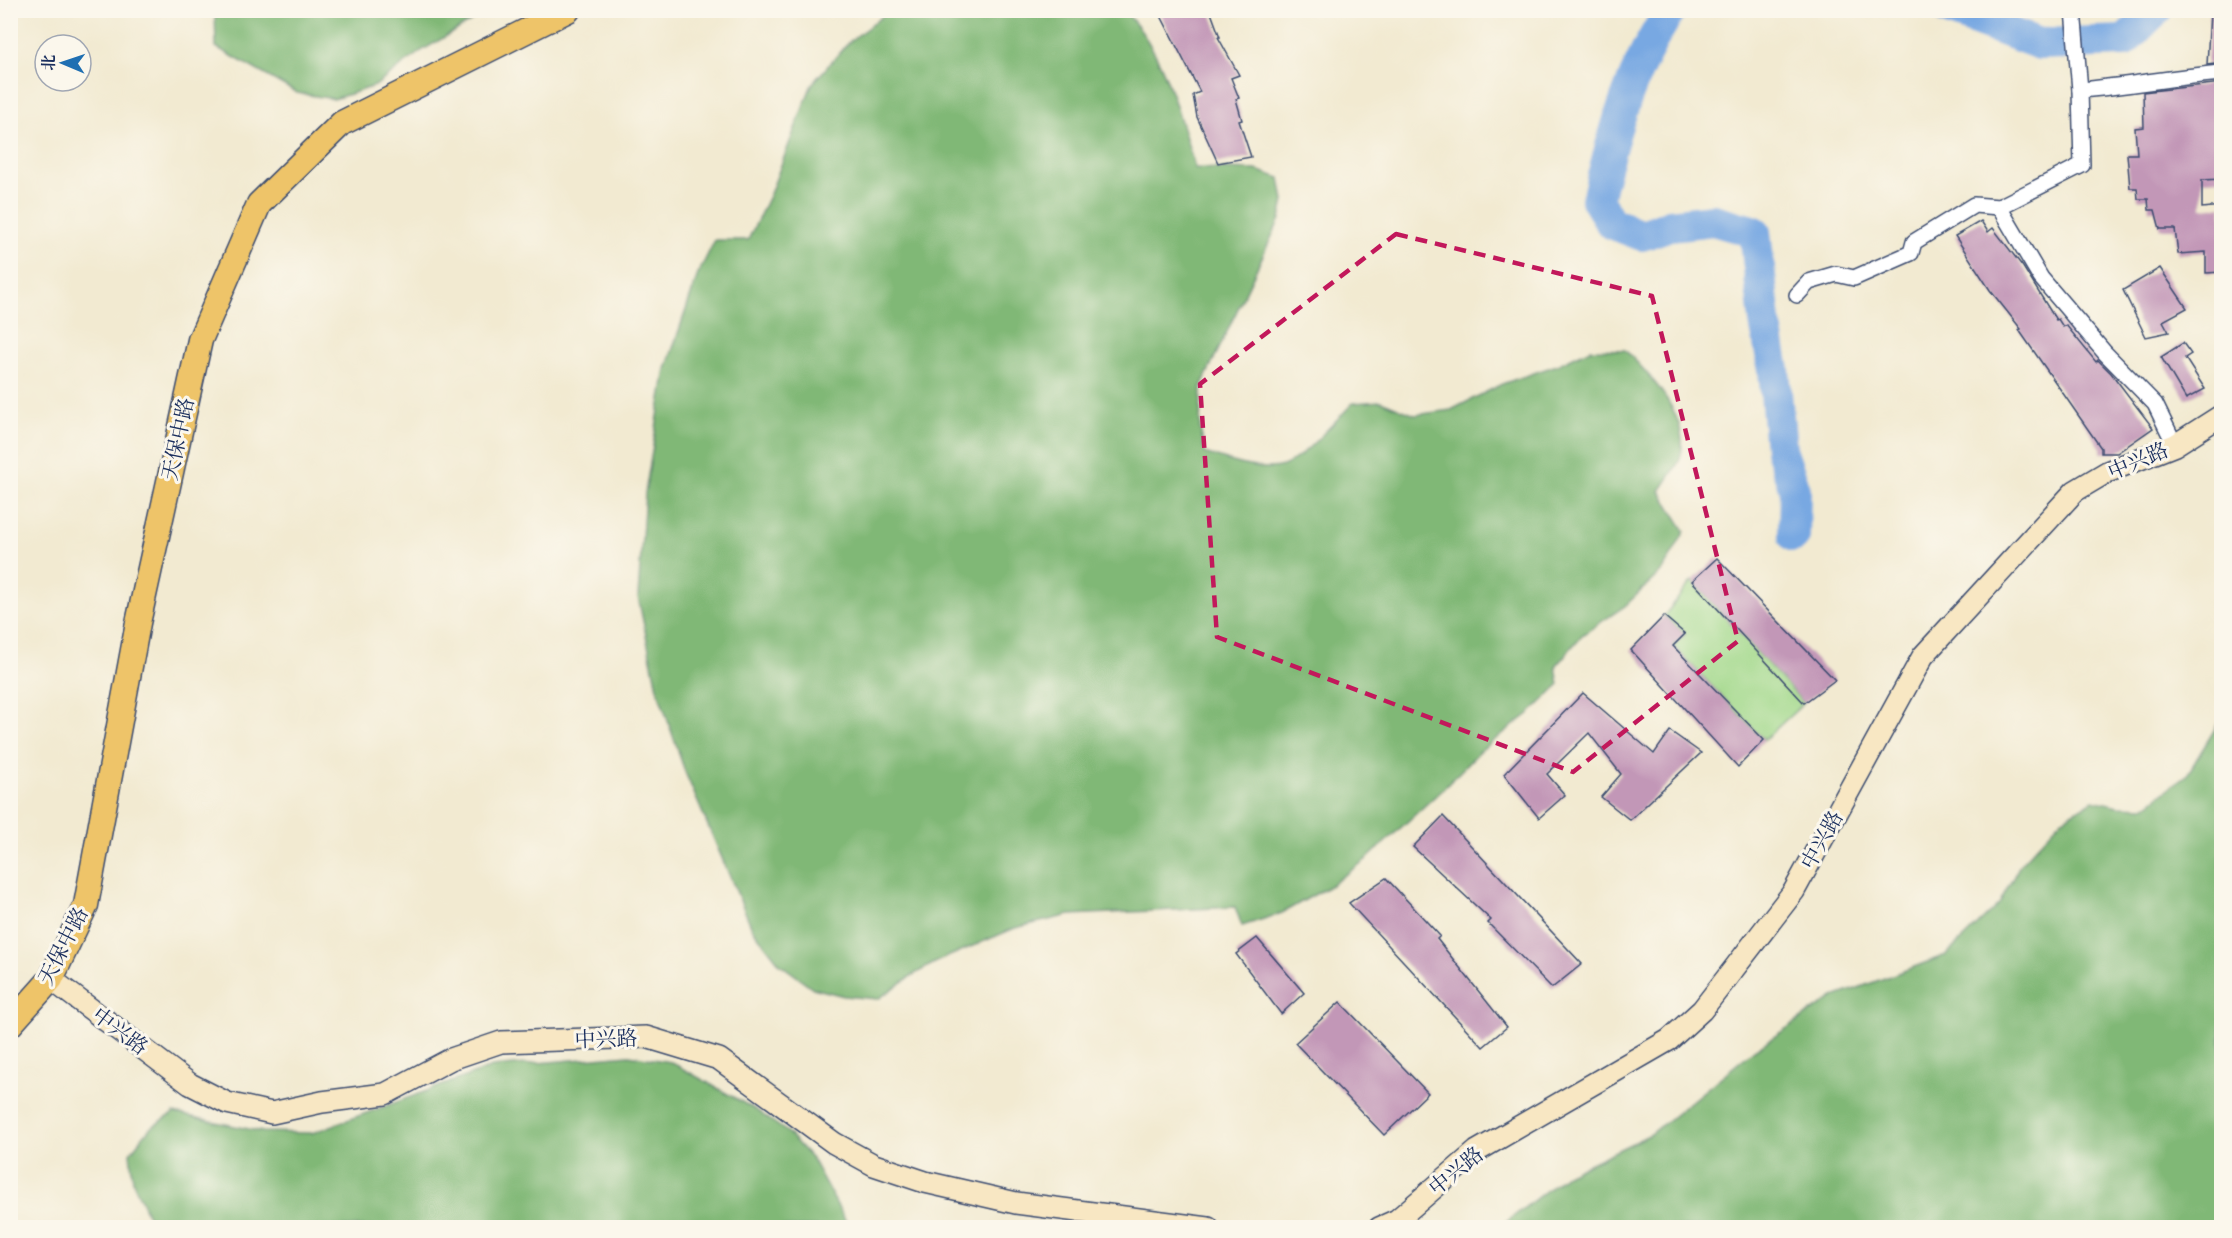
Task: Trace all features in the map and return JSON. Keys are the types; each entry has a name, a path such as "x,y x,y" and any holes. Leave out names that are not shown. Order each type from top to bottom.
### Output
{"main road":[{"name":"天保中路","path":"10,1025 51,979 86,905 138,623 200,340 259,204 342,123 568,10"},
{"name":"中兴路","path":"1379,1227 1397,1220 1477,1151 1669,1040 1702,1010 1794,891 1923,656 2075,491 2107,472 2175,445 2222,415"},
{"name":"中兴路","path":"51,979 190,1084 227,1103 272,1113 322,1102 385,1094 452,1059 501,1042 646,1037 719,1059 834,1143 874,1165 925,1182 1016,1203 1208,1227"}],"street":[{"path":"1797,295 1809,282 1836,274 1854,278 1911,253 1914,242 1974,205 1999,207 2082,165 2080,90 2073,10"},
{"path":"2080,90 2122,87 2163,78 2222,73"},
{"path":"1999,207 2041,278 2105,353 2155,404 2175,445"}],"highlighted area":[{"path":"1396,234 1652,296 1738,641 1573,772 1217,637 1200,384"}],"green space":[{"path":"215,10 489,11 421,51 375,86 334,99 297,93 216,47"},
{"path":"889,11 1124,11 1138,27 1160,64 1169,84 1195,168 1256,170 1280,178 1284,201 1280,219 1201,387 1200,428 1205,453 1254,467 1283,466 1310,447 1353,403 1381,401 1415,415 1451,410 1502,384 1557,365 1590,349 1625,350 1657,385 1666,398 1680,428 1682,444 1680,459 1660,491 1685,531 1663,570 1625,606 1582,635 1556,666 1559,685 1530,713 1480,751 1446,786 1367,859 1328,887 1282,913 1242,926 1235,907 1070,915 1015,928 940,960 878,999 844,996 813,988 780,964 752,928 685,772 657,688 638,597 645,493 666,369 698,274 715,240 748,240 770,194 812,84 849,42"},
{"path":"1692,581 1804,703 1764,740 1673,646 1685,634 1664,616"},
{"path":"2221,719 2221,1227 1500,1227 1566,1175 1651,1134 1754,1050 1834,997 1946,955 1999,904 2021,863 2061,820 2093,800 2118,806 2144,807 2187,775"},
{"path":"629,1055 671,1062 756,1110 787,1132 812,1159 849,1227 153,1227 133,1182 130,1153 150,1128 174,1113 263,1132 312,1133 492,1067"}],"building":[{"path":"1158,10 1210,10 1220,37 1218,37 1239,75 1231,78 1239,98 1236,99 1242,120 1239,121 1251,157 1218,163 1197,117 1193,95 1200,92"},
{"path":"2210,12 2222,12 2222,63 2207,65"},
{"path":"2222,83 2222,179 2202,180 2202,208 2222,206 2222,272 2206,273 2206,252 2178,254 2175,229 2160,229 2155,210 2149,210 2148,199 2138,199 2137,188 2130,188 2127,154 2137,154 2135,128 2144,127 2143,92"},
{"path":"1981,221 1988,232 1993,228 2023,267 2056,320 2058,319 2063,327 2066,325 2096,362 2098,360 2111,373 2153,428 2117,453 2101,453 2101,448 2019,330 2021,329 1990,290 1955,236"},
{"path":"2160,268 2187,308 2163,321 2169,332 2146,337 2123,290"},
{"path":"2183,343 2191,354 2185,358 2205,389 2186,399 2161,357"},
{"path":"1717,558 1835,680 1804,703 1692,581"},
{"path":"1664,616 1685,634 1673,646 1764,740 1738,767 1631,650"},
{"path":"1583,693 1654,754 1670,731 1701,753 1630,820 1601,797 1621,774 1589,733 1547,774 1565,795 1539,818 1504,774"},
{"path":"1443,816 1582,964 1552,988 1488,923 1491,920 1413,847"},
{"path":"1386,878 1440,936 1437,939 1507,1027 1483,1047 1349,903"},
{"path":"1257,938 1304,993 1281,1014 1236,954"},
{"path":"1340,1002 1428,1093 1384,1135 1295,1043"}],"waterway":[{"path":"1671,10 1634,78 1617,126 1597,200 1611,223 1642,235 1670,225 1713,220 1755,232 1765,321 1774,370 1781,450 1795,490 1794,536"},
{"path":"1948,10 2040,44 2125,41 2156,10"}]}
